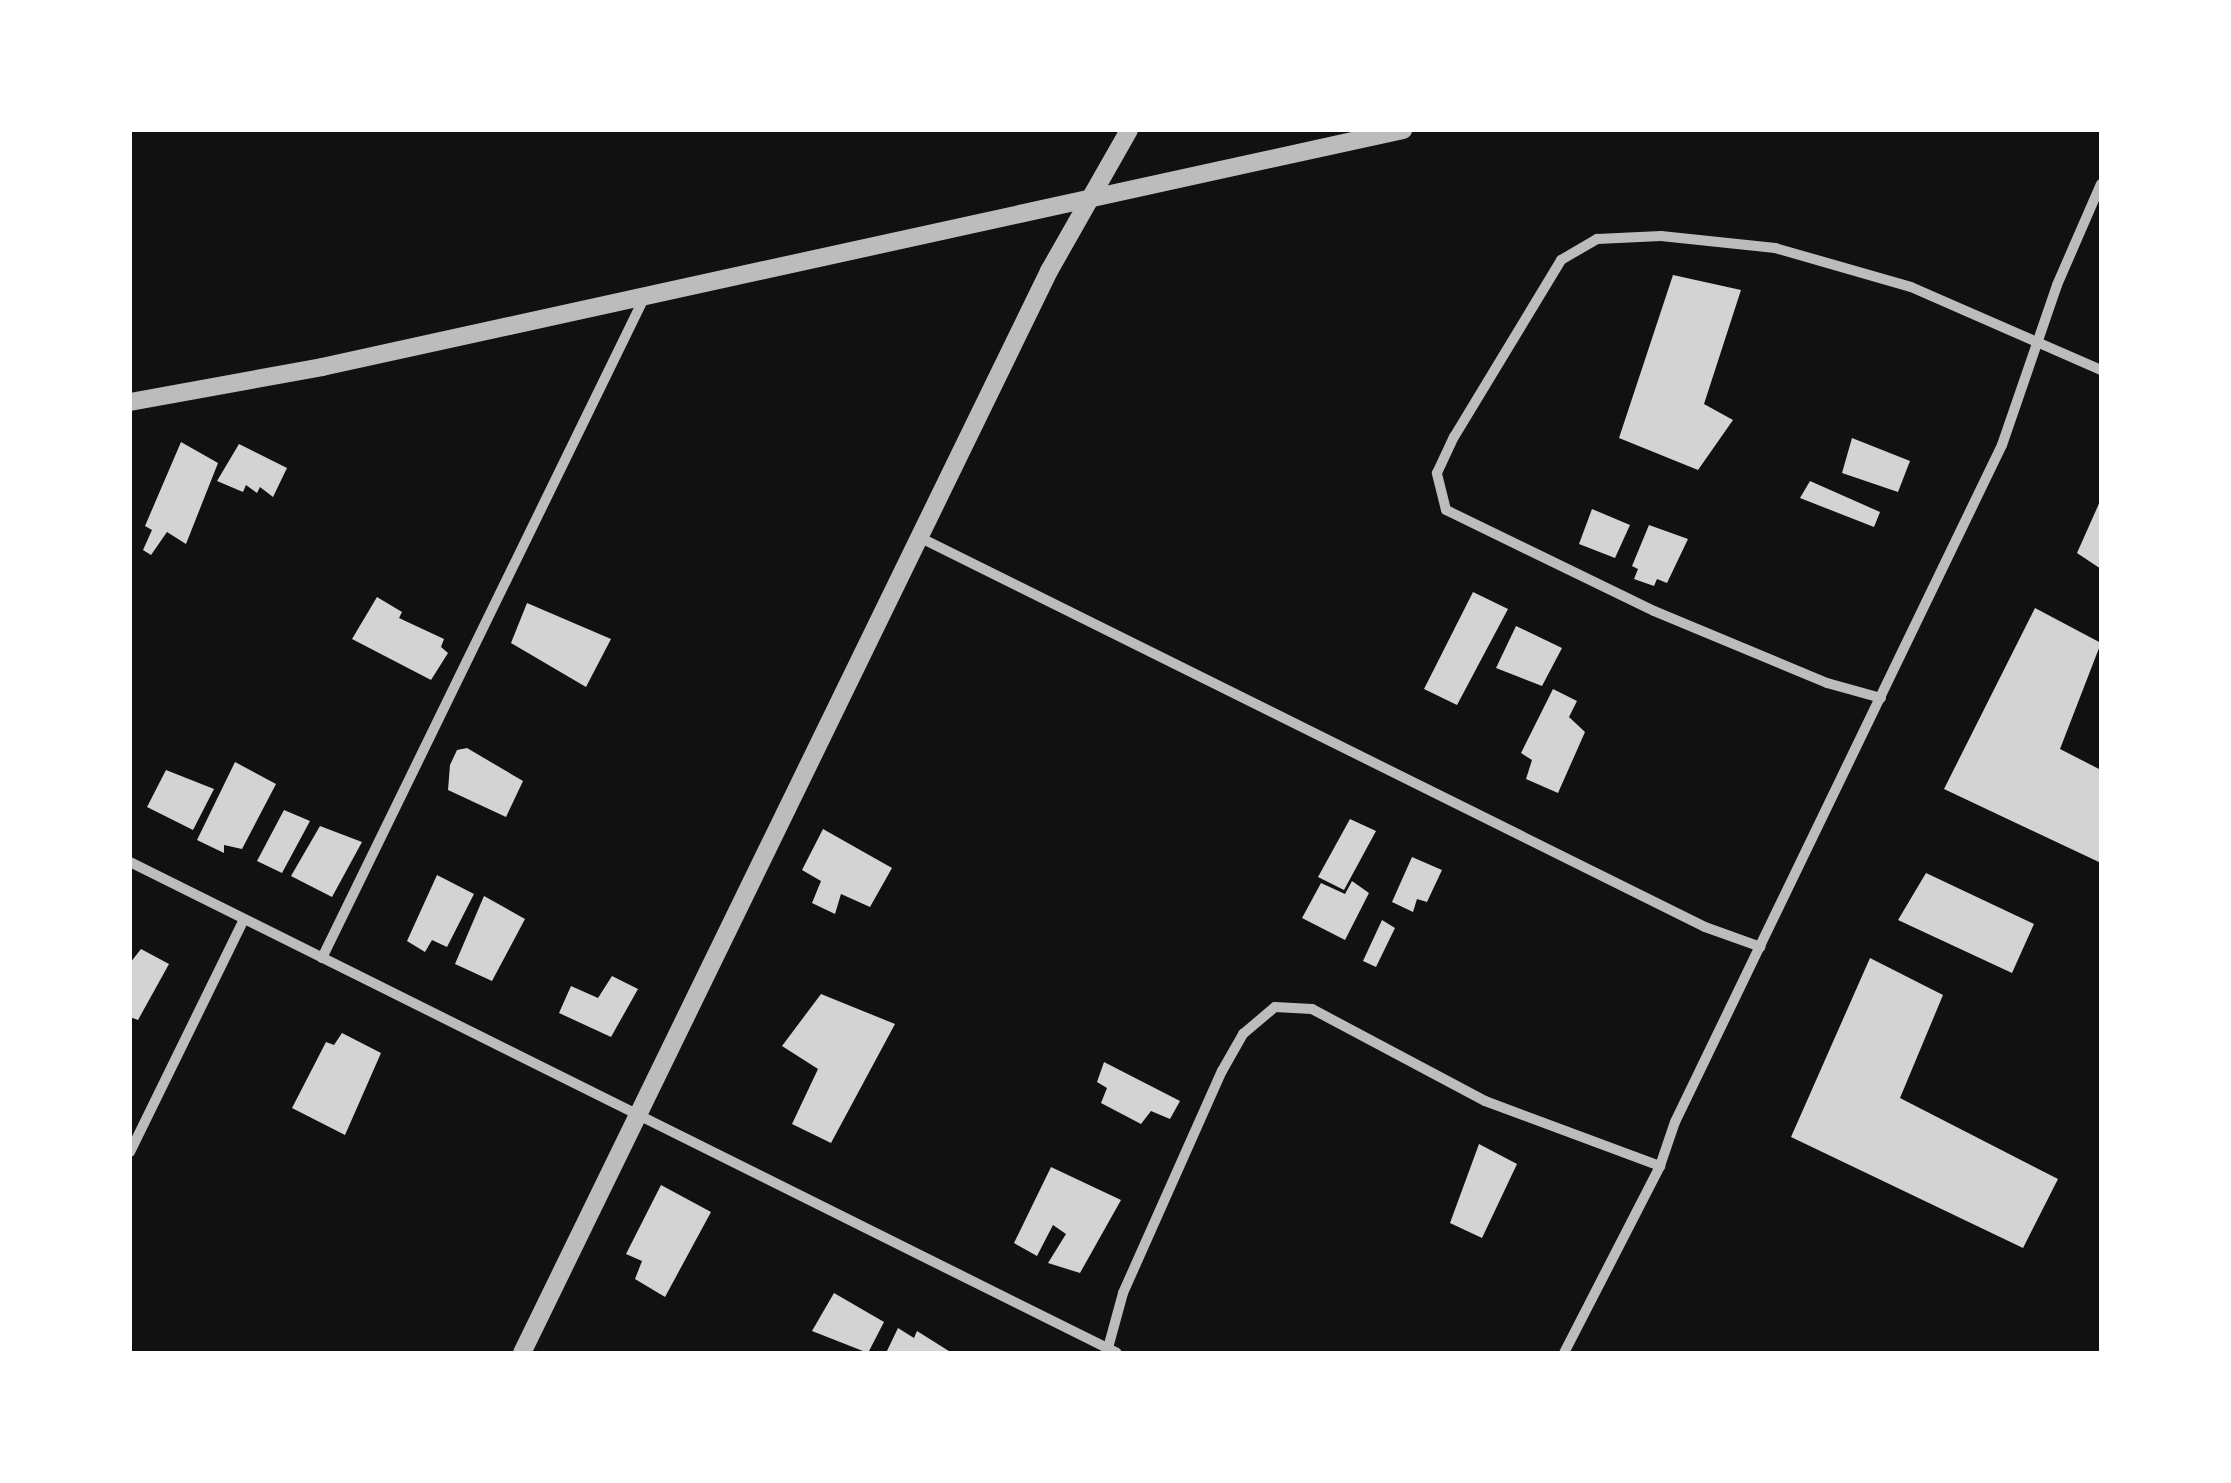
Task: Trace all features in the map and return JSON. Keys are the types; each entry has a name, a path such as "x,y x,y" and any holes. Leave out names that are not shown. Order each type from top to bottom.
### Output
{"street":[{"path":"522,1353 886,602 923,539 939,496 1129,130"},
{"path":"130,402 359,359 1403,130"},
{"path":"1564,1353 1660,1166 1674,1122 2002,445 2101,184"},
{"path":"1881,698 1826,683 1654,611 1461,523 1440,502 1438,473 1454,437 1561,260 1582,244 1661,236 1775,248 1911,286 2101,370"},
{"path":"322,958 647,293"},
{"path":"923,539 1705,926 1760,947"},
{"path":"130,862 1112,1351 1124,1294 1222,1071 1258,1016 1283,1004 1312,1009 1485,1101 1660,1166"},
{"path":"130,1152 244,918"}],"building":[{"path":"1673,275 1741,290 1704,404 1733,420 1698,470 1619,438"},
{"path":"1852,438 1910,461 1898,492 1842,473"},
{"path":"181,442 218,463 186,544 167,532 151,555 143,550 152,530 145,526"},
{"path":"239,444 287,468 273,497 260,487 257,493 246,485 243,492 217,481"},
{"path":"1810,481 1880,512 1874,527 1800,498"},
{"path":"2101,499 2101,569 2077,553"},
{"path":"1592,509 1630,525 1615,558 1579,544"},
{"path":"1649,525 1688,539 1667,583 1657,579 1654,586 1634,579 1638,569 1632,566"},
{"path":"1473,592 1508,609 1457,705 1424,689"},
{"path":"377,597 402,612 399,618 444,639 441,647 448,653 431,680 352,639"},
{"path":"527,603 611,639 586,687 511,643"},
{"path":"2035,608 2101,643 2060,749 2101,770 2101,863 1944,789"},
{"path":"1516,626 1562,648 1542,686 1496,668"},
{"path":"1553,689 1577,701 1569,717 1585,732 1558,793 1526,779 1532,760 1521,753"},
{"path":"467,748 523,781 506,817 448,790 450,765 457,750"},
{"path":"235,762 276,784 242,849 224,845 224,853 197,840"},
{"path":"166,770 214,789 193,830 147,807"},
{"path":"284,810 310,821 282,873 257,861"},
{"path":"1350,819 1376,831 1344,890 1318,877"},
{"path":"320,826 362,842 332,897 291,876"},
{"path":"823,829 892,868 870,907 841,894 835,914 812,903 821,881 802,870"},
{"path":"1412,857 1442,870 1427,902 1417,899 1413,912 1392,902"},
{"path":"1926,873 2034,924 2012,973 1898,920"},
{"path":"437,875 474,894 447,947 432,940 425,952 407,941"},
{"path":"1352,881 1369,893 1345,940 1302,918 1321,883 1345,894"},
{"path":"484,896 525,919 492,981 455,964"},
{"path":"1382,920 1395,928 1376,967 1363,961"},
{"path":"141,949 169,964 138,1020 130,1017 130,963"},
{"path":"1870,958 1943,995 1900,1098 2058,1179 2023,1248 1791,1137"},
{"path":"612,976 638,989 611,1037 559,1013 571,986 598,998"},
{"path":"821,994 895,1024 831,1143 792,1124 818,1069 782,1046"},
{"path":"342,1033 381,1053 345,1135 292,1108 326,1042 334,1045"},
{"path":"1104,1062 1180,1101 1170,1119 1151,1111 1141,1124 1101,1103 1107,1088 1097,1082"},
{"path":"1479,1144 1517,1164 1482,1238 1450,1223"},
{"path":"1051,1167 1121,1200 1080,1273 1048,1263 1066,1234 1053,1225 1037,1256 1014,1243"},
{"path":"661,1185 711,1212 665,1297 635,1279 642,1261 626,1254"},
{"path":"834,1293 884,1322 868,1353 812,1331"},
{"path":"898,1328 914,1338 917,1331 952,1353 886,1353"}]}
